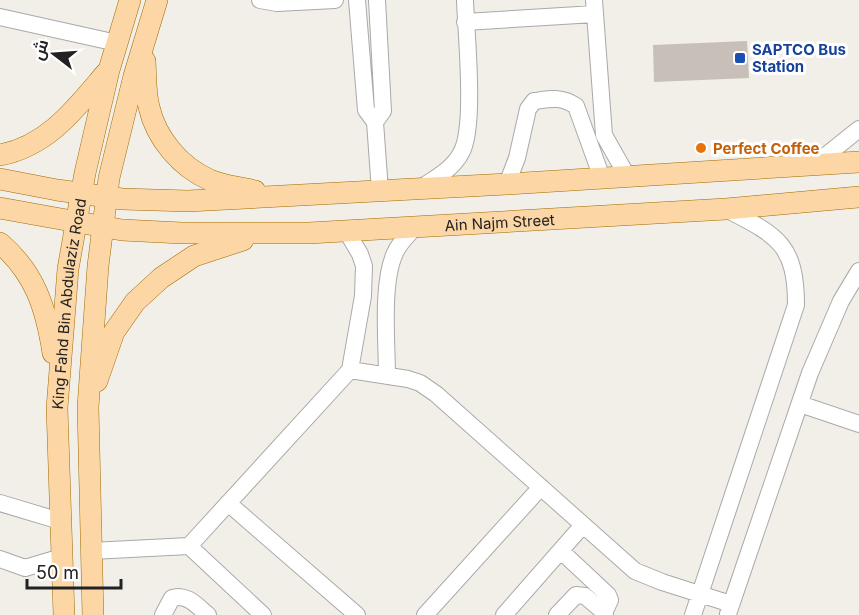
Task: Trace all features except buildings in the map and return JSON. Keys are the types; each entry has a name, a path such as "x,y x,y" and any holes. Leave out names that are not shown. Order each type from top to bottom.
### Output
{"main road":[{"name":"King Fahd Bin Abdulaziz Road","path":"64,615 57,408 68,269 109,70 130,0"},
{"name":"King Fahd Bin Abdulaziz Road","path":"93,615 88,407 98,273 107,197 120,133 157,0"},
{"path":"145,41 149,108 159,133 172,153 189,168 210,180 279,196"},
{"path":"0,155 13,153 43,138 66,119 109,70"},
{"path":"0,179 107,197 188,201 859,162"},
{"name":"Ain Najm Street","path":"0,208 122,230 182,233 347,232 726,208 859,197"},
{"path":"88,407 114,332 135,302 161,278 194,256 265,233"},
{"path":"0,243 26,269 40,297 49,325 58,387"}],"street":[{"path":"260,0 277,3 335,0"},
{"path":"357,0 366,110 375,122 380,191"},
{"path":"375,122 383,111 377,0"},
{"path":"420,189 453,164 462,152 467,136 469,113 465,22 469,0"},
{"path":"465,22 595,7 604,135 627,177"},
{"path":"0,17 117,43"},
{"path":"361,44 380,42"},
{"path":"363,81 381,79"},
{"path":"507,184 517,158 528,109 534,101 549,99 566,99 576,106 602,178"},
{"path":"814,165 859,129"},
{"path":"693,615 796,304 796,280 790,258 776,238 726,208"},
{"path":"387,376 387,295 390,268 399,246 415,227"},
{"path":"91,551 189,546 350,370 363,296 364,266 347,232"},
{"path":"350,370 420,383 436,394 635,570 662,582 700,594 730,612 810,373 841,301 859,271"},
{"path":"800,404 859,424"},
{"path":"424,615 541,487"},
{"path":"0,503 60,521"},
{"path":"228,503 357,615"},
{"path":"504,615 583,525"},
{"path":"189,546 263,615"},
{"path":"557,615 576,595 585,596 604,614 609,600 608,595 561,551"},
{"path":"0,560 25,568 62,557"},
{"path":"163,615 172,598 178,596 191,600 208,615"}],"place":[{"name":"SAPTCO Bus Station","path":"740,58"},
{"name":"Perfect Coffee","path":"701,148"}]}
